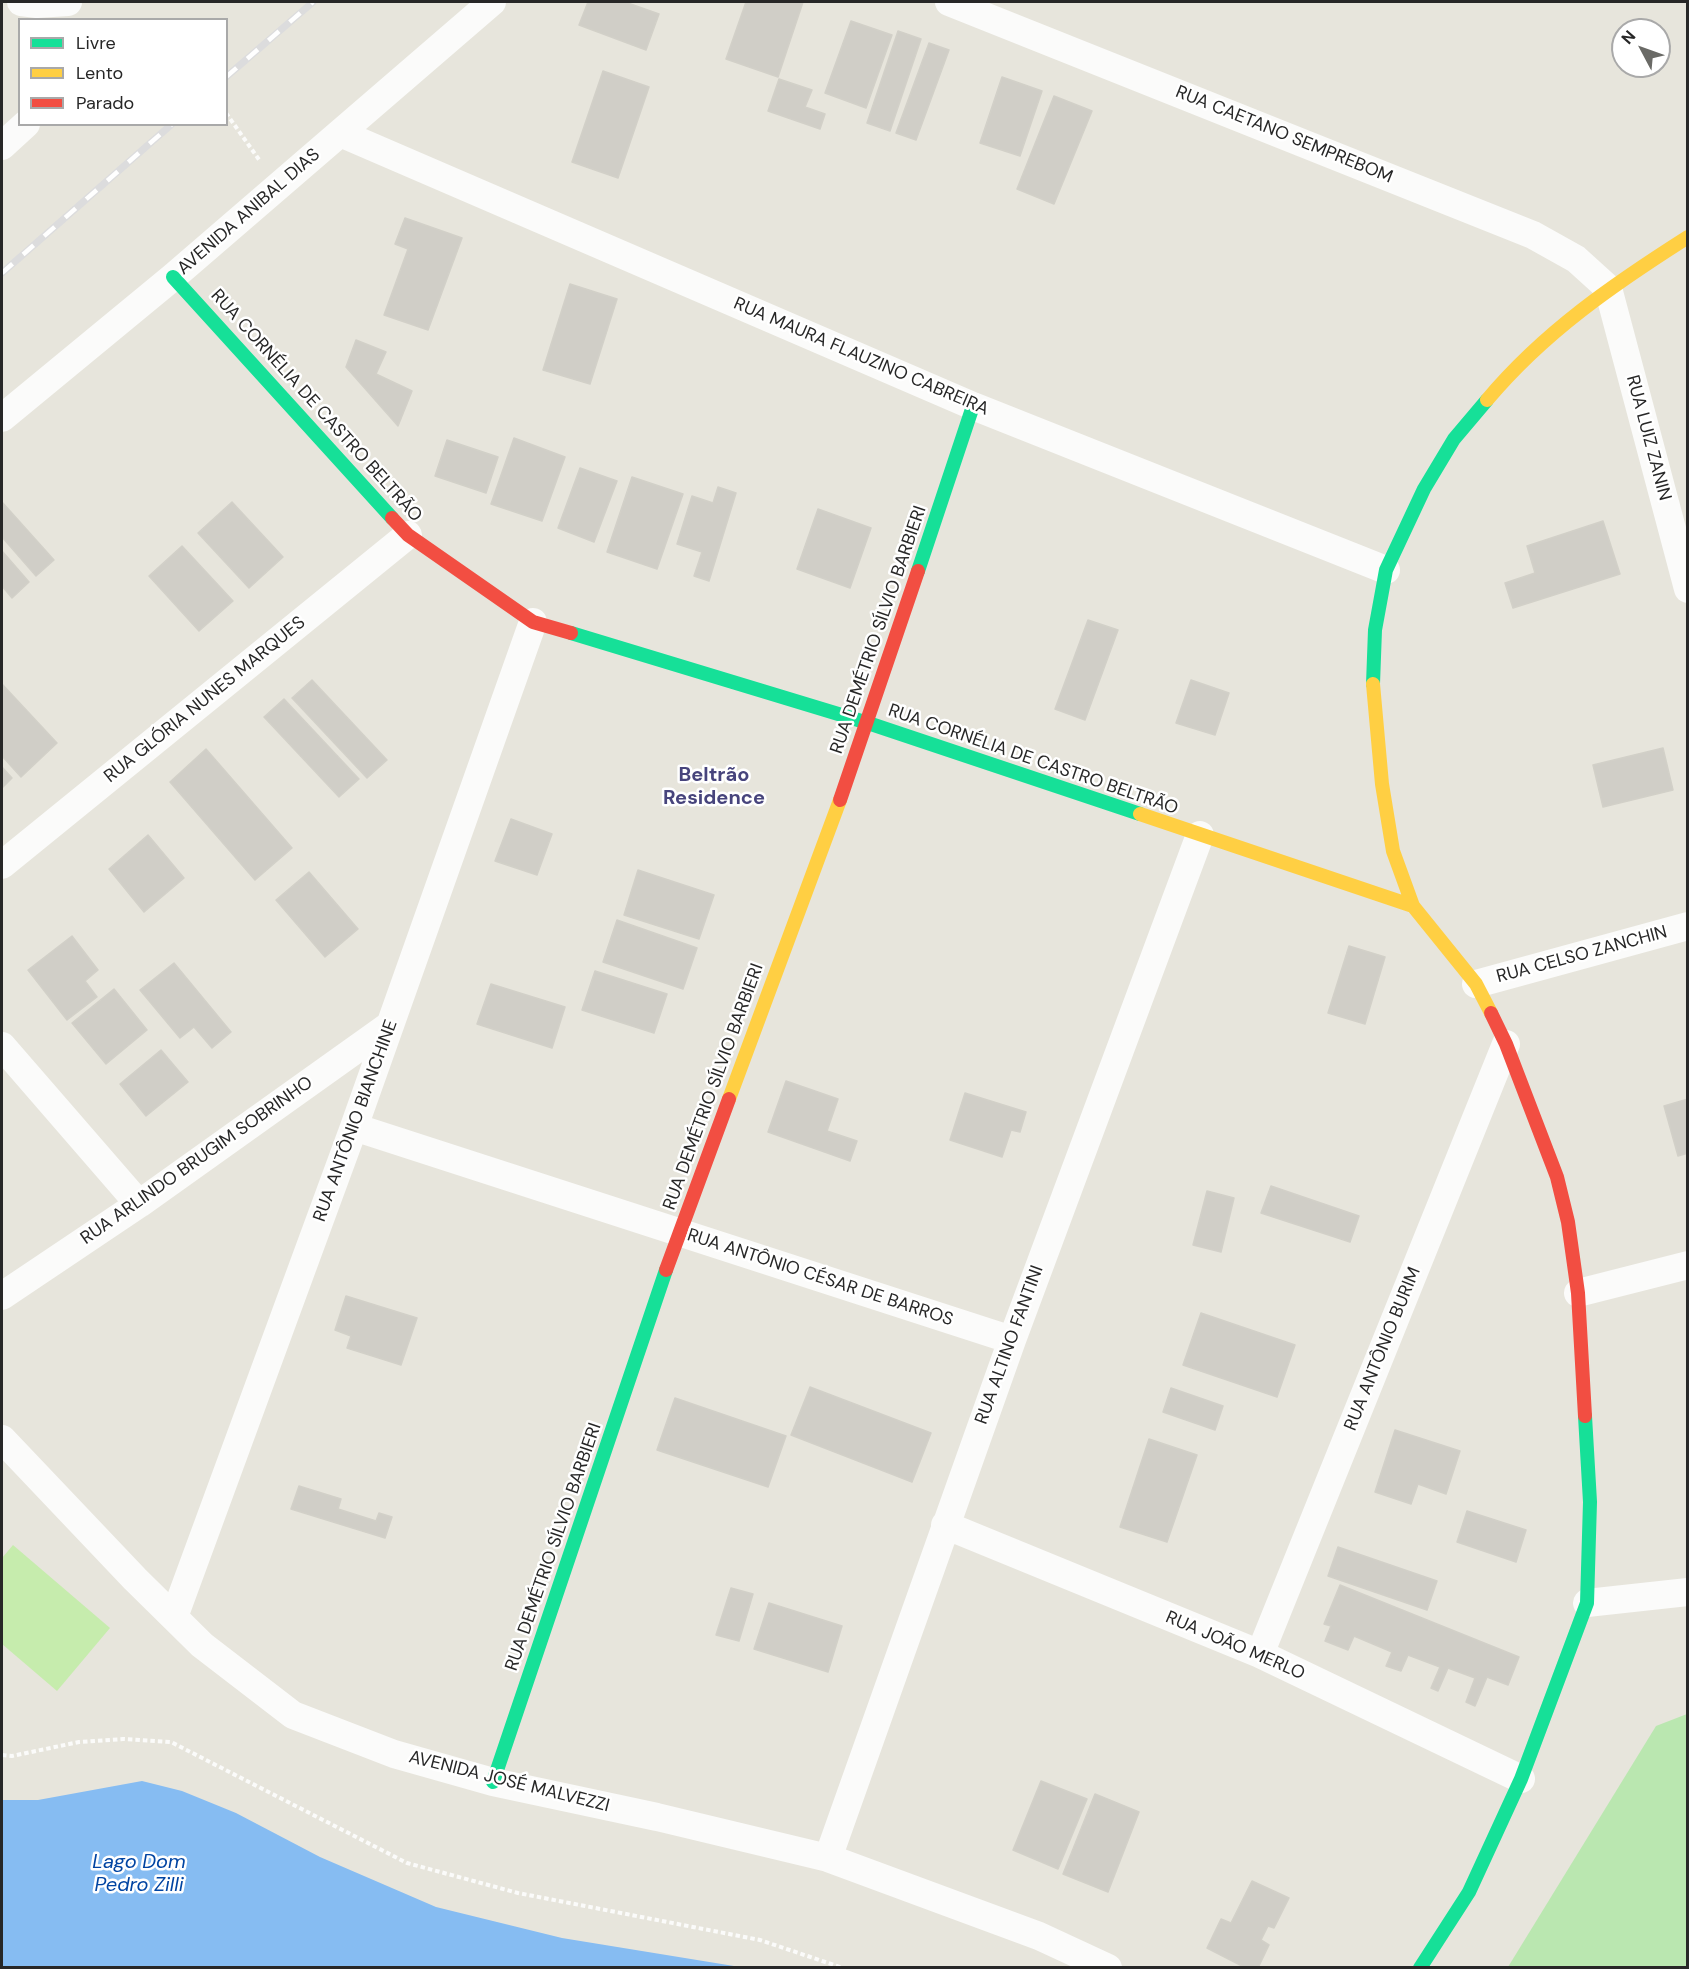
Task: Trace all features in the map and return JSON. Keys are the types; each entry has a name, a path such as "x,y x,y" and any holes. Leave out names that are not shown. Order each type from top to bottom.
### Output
{"street":[{"path":"35,8 68,2"},
{"name":"AVENIDA ANIBAL DIAS","path":"2,418 173,277 492,2"},
{"name":"RUA CAETANO SEMPREBOM","path":"949,2 1533,235 1576,259 1608,288"},
{"path":"2,146 24,126"},
{"name":"RUA MAURA FLAUZINO CABREIRA","path":"340,133 973,406 1386,570"},
{"path":"1420,1968 1469,1892 1521,1779 1587,1603 1590,1502 1578,1293 1568,1222 1557,1177 1506,1044 1476,984 1413,906 1393,851 1382,784 1373,684 1375,630 1386,570 1424,489 1454,439 1498,387 1547,339 1608,288 1688,237"},
{"name":"RUA CORNÉLIA DE CASTRO BELTRÃO","path":"173,277 408,535 533,622 868,723 1413,906"},
{"name":"RUA LUIZ ZANIN","path":"1608,288 1688,589"},
{"name":"RUA DEMÉTRIO SÍLVIO BARBIERI","path":"493,1782 679,1233 868,723 973,406"},
{"name":"RUA GLÓRIA NUNES MARQUES","path":"2,865 408,535"},
{"name":"RUA ANTÔNIO BIANCHINE","path":"174,1617 354,1127 533,622"},
{"name":"RUA ALTINO FANTINI","path":"828,1858 1012,1340 1200,835"},
{"name":"RUA CELSO ZANCHIN","path":"1476,984 1688,926"},
{"name":"RUA ARLINDO BRUGIM SOBRINHO","path":"2,1296 139,1204 390,1025"},
{"name":"RUA ANTÔNIO BURIM","path":"1260,1654 1506,1044"},
{"path":"2,1046 139,1204"},
{"name":"RUA ANTÔNIO CÉSAR DE BARROS","path":"354,1127 1012,1340"},
{"path":"1578,1293 1688,1264"},
{"name":"AVENIDA JOSÉ MALVEZZI","path":"2,1439 174,1617 246,1681 293,1714 394,1754 493,1782 828,1858 1040,1936 1108,1968"},
{"name":"RUA JOÃO MERLO","path":"945,1525 1260,1654 1521,1779"},
{"path":"1587,1603 1688,1592"}],"path":[{"path":"228,116 278,186"},
{"path":"2,1755 12,1756 79,1742 123,1738 171,1742 407,1863 518,1893 760,1940 843,1968"}],"green space":[{"path":"13,1545 110,1628 57,1691 2,1644 2,1558"},
{"path":"1687,1714 1687,1967 1508,1967 1656,1726"}],"water":[{"name":"Lago Dom Pedro Zilli","path":"142,1781 182,1791 236,1813 320,1857 436,1907 562,1938 740,1967 2,1967 2,1800 38,1800"}],"building":[{"path":"588,2 625,2 659,14 646,50 579,25"},
{"path":"746,2 803,2 778,77 726,59"},
{"path":"851,21 892,35 866,108 825,93"},
{"path":"898,31 921,39 890,131 867,123"},
{"path":"929,43 949,50 916,140 896,133"},
{"path":"603,71 649,87 618,178 572,162"},
{"path":"1002,77 1042,91 1020,156 980,143"},
{"path":"779,79 812,90 805,107 825,114 820,129 768,111"},
{"path":"1054,96 1092,111 1054,204 1017,189"},
{"path":"405,218 462,238 428,330 384,315 408,249 395,244"},
{"path":"570,284 617,299 590,384 543,370"},
{"path":"356,340 386,352 376,374 412,391 398,426 346,367"},
{"path":"514,438 565,457 542,521 491,504"},
{"path":"447,440 498,457 486,493 435,476"},
{"path":"580,468 617,481 594,542 558,528"},
{"path":"632,477 683,494 657,569 607,552"},
{"path":"718,487 736,493 709,581 694,576 702,552 677,544 692,496 713,503"},
{"path":"2,502 54,560 36,576 2,537"},
{"path":"232,502 283,557 249,588 198,533"},
{"path":"818,509 871,528 850,588 797,569"},
{"path":"1603,521 1620,574 1513,608 1505,583 1535,573 1527,546"},
{"path":"182,546 233,601 199,631 149,576"},
{"path":"2,551 29,582 12,598 2,586"},
{"path":"1088,620 1118,630 1085,720 1055,709"},
{"path":"312,680 387,760 367,778 292,698"},
{"path":"1191,680 1229,693 1215,735 1176,723"},
{"path":"2,684 57,743 21,777 2,756"},
{"path":"284,699 359,779 339,797 264,717"},
{"path":"1663,748 1673,790 1603,807 1593,765"},
{"path":"206,749 292,848 255,880 170,782"},
{"path":"2,767 12,778 2,788"},
{"path":"511,819 552,834 537,875 495,861"},
{"path":"148,835 184,878 144,912 109,869"},
{"path":"638,870 714,895 699,939 624,915"},
{"path":"309,872 358,929 325,957 276,900"},
{"path":"617,920 697,948 683,989 603,962"},
{"path":"72,936 98,970 85,981 97,997 67,1020 28,970"},
{"path":"1349,946 1385,957 1365,1024 1328,1013"},
{"path":"174,963 231,1032 212,1048 194,1027 180,1038 140,990"},
{"path":"595,971 667,994 654,1033 582,1010"},
{"path":"491,984 565,1007 552,1048 477,1024"},
{"path":"114,989 147,1030 106,1064 72,1023"},
{"path":"161,1050 188,1082 146,1116 120,1084"},
{"path":"786,1081 838,1099 827,1131 857,1141 850,1161 768,1132"},
{"path":"965,1093 1026,1112 1020,1132 1011,1130 1002,1157 950,1140"},
{"path":"1688,1099 1688,1153 1678,1156 1664,1106"},
{"path":"1271,1186 1359,1216 1350,1242 1261,1213"},
{"path":"1207,1191 1234,1198 1221,1252 1193,1245"},
{"path":"346,1296 417,1318 401,1365 347,1348 351,1336 335,1330"},
{"path":"1201,1313 1295,1345 1277,1397 1183,1365"},
{"path":"810,1387 931,1433 912,1482 791,1435"},
{"path":"1171,1388 1223,1406 1215,1430 1163,1412"},
{"path":"675,1398 786,1436 768,1487 657,1450"},
{"path":"1395,1430 1460,1451 1446,1494 1418,1484 1411,1504 1375,1492"},
{"path":"1149,1439 1197,1455 1167,1542 1120,1527"},
{"path":"299,1486 341,1499 338,1509 376,1521 379,1513 392,1517 385,1538 291,1509"},
{"path":"1467,1511 1526,1530 1516,1562 1457,1542"},
{"path":"1338,1547 1437,1581 1427,1610 1328,1576"},
{"path":"1340,1585 1519,1657 1508,1685 1487,1677 1475,1706 1466,1702 1475,1678 1448,1668 1438,1691 1431,1688 1440,1667 1408,1655 1401,1671 1386,1666 1392,1652 1354,1636 1348,1650 1325,1641 1331,1626 1324,1624"},
{"path":"731,1588 753,1594 739,1641 716,1635"},
{"path":"769,1603 842,1626 828,1672 754,1649"},
{"path":"1041,1781 1087,1799 1058,1869 1013,1850"},
{"path":"1095,1794 1139,1812 1108,1892 1063,1874"},
{"path":"1252,1881 1289,1898 1274,1928 1268,1926 1261,1940 1269,1945 1258,1968 1246,1968 1207,1948 1221,1919 1231,1923"}],"railway":[{"path":"228,75 313,2"},
{"path":"2,273 170,126"}],"traffic: fast":[{"path":"173,277 392,518"},
{"path":"1373,684 1375,630 1386,570 1424,489 1454,439 1487,400"},
{"path":"918,571 973,406"},
{"path":"571,633 868,723 1140,814"},
{"path":"493,1782 666,1270"},
{"path":"1420,1968 1469,1892 1521,1779 1587,1603 1590,1502 1585,1416"}],"traffic: slow":[{"path":"1487,400 1509,375 1556,331 1607,291 1688,237"},
{"path":"1373,684 1382,784 1393,851 1413,906 1476,984 1491,1013"},
{"path":"729,1099 840,800"},
{"path":"1140,814 1413,906"}],"traffic: jam":[{"path":"392,518 408,535 533,622 571,633"},
{"path":"840,800 918,571"},
{"path":"1491,1013 1506,1044 1557,1177 1568,1222 1578,1293 1585,1416"},
{"path":"666,1270 729,1099"}],"district":[{"name":"Beltrão Residence","path":"714,788"}]}
